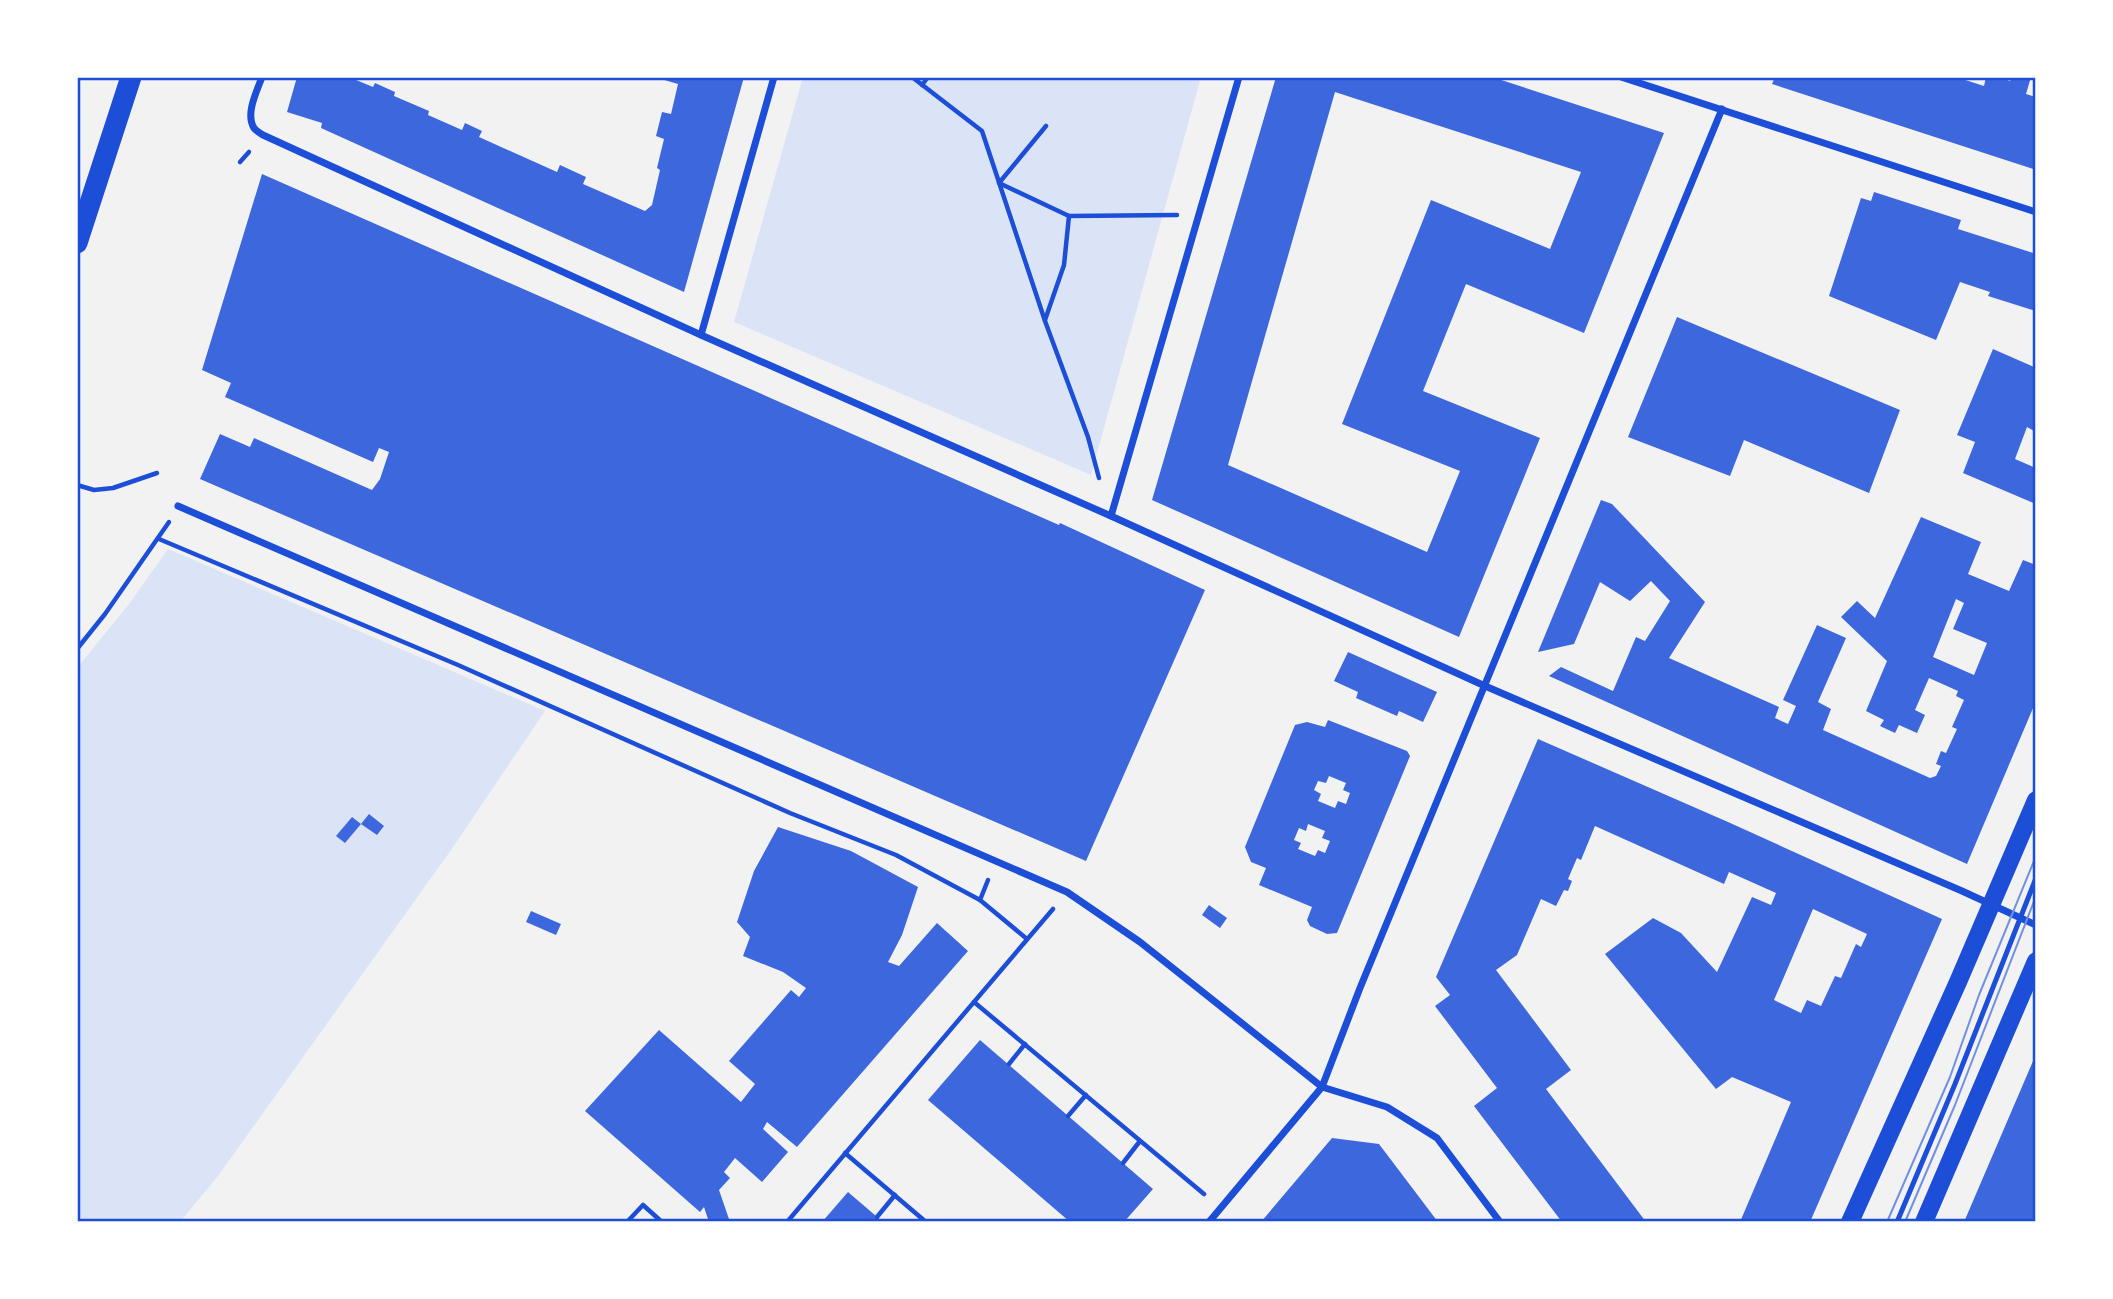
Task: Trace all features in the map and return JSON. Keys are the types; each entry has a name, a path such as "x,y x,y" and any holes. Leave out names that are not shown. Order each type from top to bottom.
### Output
{"highway":[{"path":"77,243 131,77"}],"main road":[{"path":"1850,1222 2036,800"},
{"path":"1924,1222 2036,961"}],"street":[{"path":"262,77 251,109 251,119 254,127 263,135 701,335 1111,516 1485,686 2036,925"},
{"path":"701,335 774,77"},
{"path":"1111,516 1239,77"},
{"path":"1621,77 2036,212"},
{"path":"1209,1222 1322,1087 1360,988 1723,109"},
{"path":"178,506 1067,892 1140,942 1322,1087 1387,1107 1437,1138 1500,1222"}],"lane":[{"path":"1897,1222 2036,878"}],"path":[{"path":"912,77 982,131 1045,321 1088,438 1111,516"},
{"path":"922,85 928,77"},
{"path":"999,183 1045,126"},
{"path":"1037,137 1043,143"},
{"path":"999,183 1069,216 1198,215"},
{"path":"1045,321 1064,265 1069,216"},
{"path":"77,485 94,491 113,488 157,473"},
{"path":"77,649 106,614 159,539 178,506"},
{"path":"159,539 458,665 790,813 896,855 980,900 1027,939"},
{"path":"980,900 996,861"},
{"path":"787,1222 1067,892"},
{"path":"974,1002 1221,1208"},
{"path":"1009,1065 1025,1044"},
{"path":"1068,1116 1086,1095"},
{"path":"1123,1163 1140,1141"},
{"path":"845,1153 926,1222"},
{"path":"877,1217 895,1195"},
{"path":"627,1222 643,1205 662,1222"}],"shaded area":[{"path":"803,77 1201,77 1091,475 734,322"},
{"path":"168,549 545,711 451,850 218,1176 180,1222 77,1222 77,668 129,604"}],"building":[{"path":"297,77 349,77 373,87 375,83 395,92 394,96 429,111 428,115 462,130 465,123 482,131 479,137 557,172 560,165 586,177 583,184 645,211 652,205 660,170 657,168 664,139 656,136 662,112 671,114 678,84 661,79 662,77 744,77 684,292 321,128 322,123 287,112"},
{"path":"1276,77 1492,77 1664,133 1584,333 1466,284 1423,391 1540,438 1459,637 1152,500","holes":["1335,92 1581,172 1550,249 1431,200 1342,424 1460,471 1427,552 1228,465"]},
{"path":"1775,77 1956,77 1984,86 1986,77 1999,77 2010,81 2011,77 2031,77 2026,94 2036,97 2036,170 1772,84"},
{"path":"262,174 1059,525 1060,523 1205,590 1086,861 200,479 220,434 250,447 254,438 372,490 380,479 389,452 379,448 373,462 225,397 231,383 202,370"},
{"path":"1874,192 1961,220 1958,229 2036,254 2036,311 1988,296 1990,292 1960,282 1936,340 1829,296 1861,198 1871,201"},
{"path":"1677,317 1900,410 1869,493 1744,440 1730,476 1628,437"},
{"path":"1993,349 2036,368 2036,432 2027,427 2015,459 2036,468 2036,504 1963,473 1975,442 1957,435"},
{"path":"1601,500 1612,504 1705,602 1669,658 1779,707 1775,718 1788,724 1796,706 1783,700 1817,625 1846,638 1818,702 1831,709 1823,730 1930,778 1936,776 1941,766 1936,764 1941,751 1946,753 1957,729 1952,727 1964,700 1956,696 1958,691 1929,678 1915,710 1925,715 1917,733 1899,725 1895,733 1880,726 1884,720 1866,711 1887,661 1841,617 1857,601 1875,618 1921,517 1981,542 1968,574 2009,591 2023,560 2036,565 2036,701 1967,864 1549,676 1561,667 1613,691 1636,637 1645,641 1670,601 1651,581 1630,601 1600,582 1574,644 1538,652","holes":["1956,599 1964,603 1953,629 1987,643 1974,675 1933,657"]},
{"path":"1348,652 1437,692 1423,722 1399,711 1397,716 1356,698 1358,692 1334,681"},
{"path":"1328,720 1407,751 1410,756 1337,933 1327,934 1310,926 1307,920 1312,907 1259,885 1266,868 1251,862 1245,847 1295,725 1307,722 1325,727","holes":["1329,776 1346,783 1343,790 1350,793 1346,804 1338,801 1335,808 1318,801 1321,794 1314,790 1318,781 1326,783","1308,824 1325,831 1322,838 1330,841 1325,853 1318,850 1315,856 1298,849 1301,843 1294,840 1299,828 1306,831"]},
{"path":"1538,739 1942,919 1810,1222 1740,1222 1791,1102 1732,1077 1716,1089 1605,954 1653,918 1681,933 1717,972 1752,897 1771,905 1776,893 1729,872 1724,884 1595,826 1581,860 1577,858 1568,879 1572,881 1568,891 1564,890 1556,906 1541,899 1517,955 1496,970 1571,1070 1546,1089 1646,1222 1562,1222 1474,1106 1497,1088 1435,1006 1450,995 1436,977","holes":["1813,909 1867,934 1861,947 1856,944 1841,978 1835,976 1821,1006 1807,1000 1801,1013 1774,1000"]},
{"path":"369,814 384,826 377,835 361,824"},
{"path":"352,817 361,824 345,843 336,836"},
{"path":"778,827 851,851 918,887 902,935 888,962 899,966 937,923 968,951 797,1147 767,1122 763,1129 788,1152 762,1182 735,1158 724,1172 730,1178 719,1190 730,1222 709,1222 704,1207 700,1212 585,1111 659,1030 741,1102 755,1084 729,1061 791,990 799,997 806,988 783,972 743,956 750,937 737,922 754,871"},
{"path":"1209,905 1227,918 1220,928 1202,915"},
{"path":"531,911 561,924 556,935 526,922"},
{"path":"980,1040 1153,1189 1124,1222 1070,1222 928,1100"},
{"path":"2036,1054 2036,1222 2030,1219 2029,1222 1964,1222"},
{"path":"1332,1138 1379,1144 1438,1222 1261,1222"},
{"path":"848,1192 883,1222 822,1222"}],"tram line":[{"path":"1887,1222 1950,1077 1979,995 2036,856"},
{"path":"1905,1222 1955,1105 2036,896"}]}
